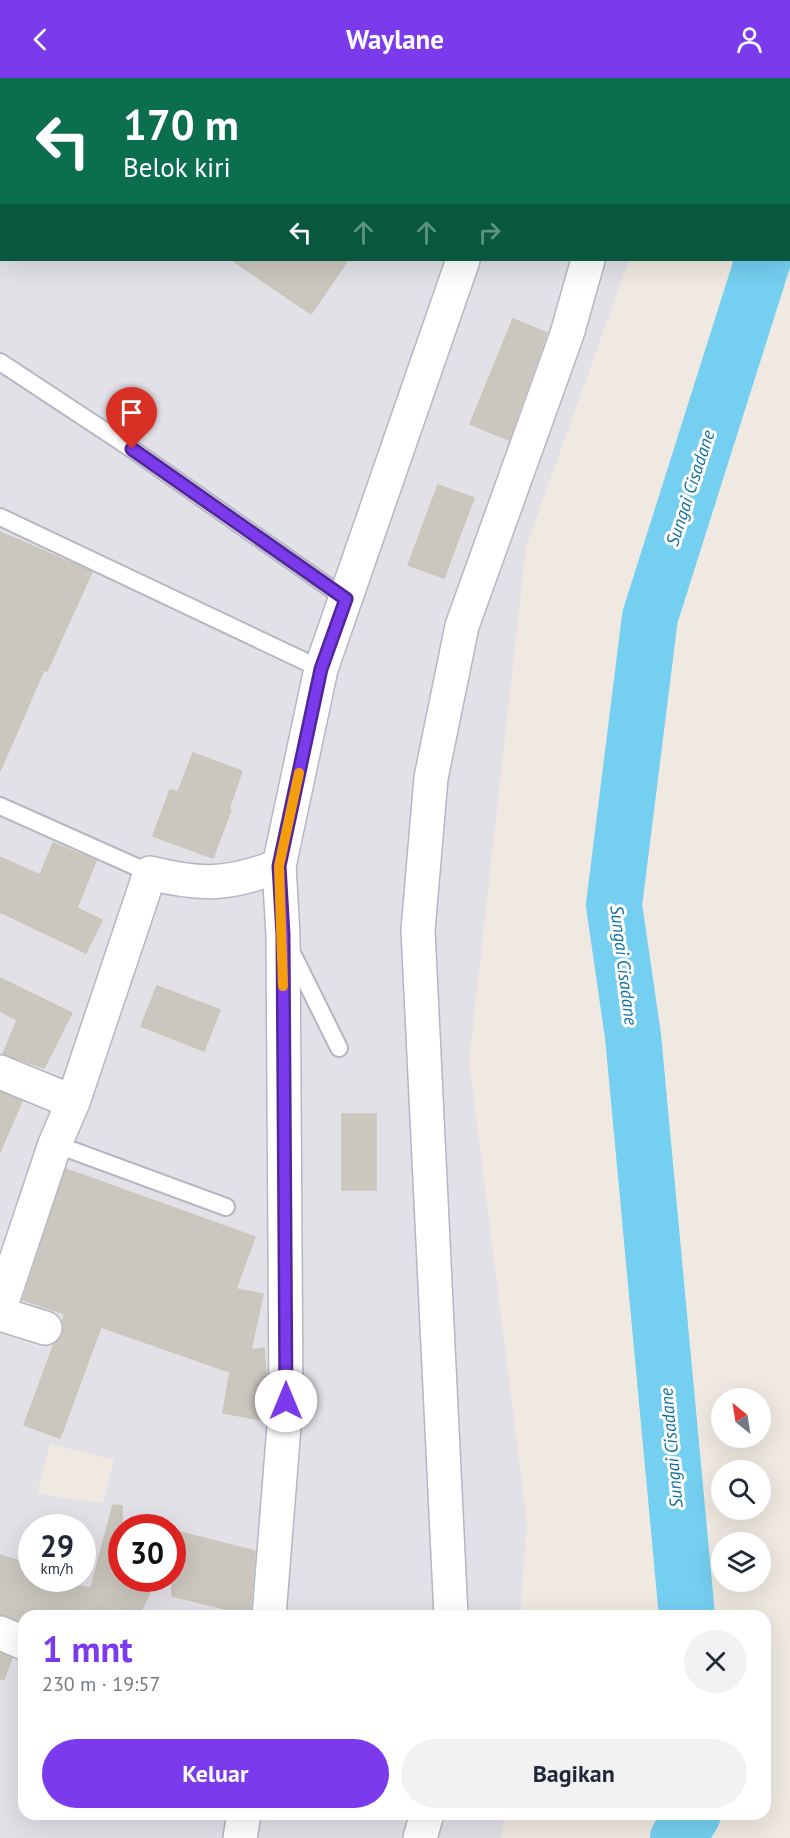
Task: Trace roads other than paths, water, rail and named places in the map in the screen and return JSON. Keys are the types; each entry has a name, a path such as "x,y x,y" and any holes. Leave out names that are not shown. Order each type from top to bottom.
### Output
{"street":[{"path":"269,1610 286,1401 283,935 279,866 321,669 463,261"},
{"path":"451,1610 418,930 431,778 462,626 567,334 588,261"},
{"path":"0,1308 55,1144 73,1102 150,873 186,882 218,883 250,877 279,866"},
{"path":"0,1072 73,1102"},
{"path":"0,1314 45,1328"},
{"path":"0,1633 18,1640"},
{"path":"240,1838 243,1820"},
{"path":"420,1838 425,1820"}],"lane":[{"path":"0,362 132,449 346,599"},
{"path":"0,518 321,669"},
{"path":"0,806 150,873"},
{"path":"283,935 339,1048"},
{"path":"55,1144 226,1208"}],"waterway":[{"name":"Sungai Cisadane","path":"686,1610 633,1036 614,905 650,617 763,261"},
{"name":"Sungai Cisadane","path":"678,1838 689,1820"}]}
